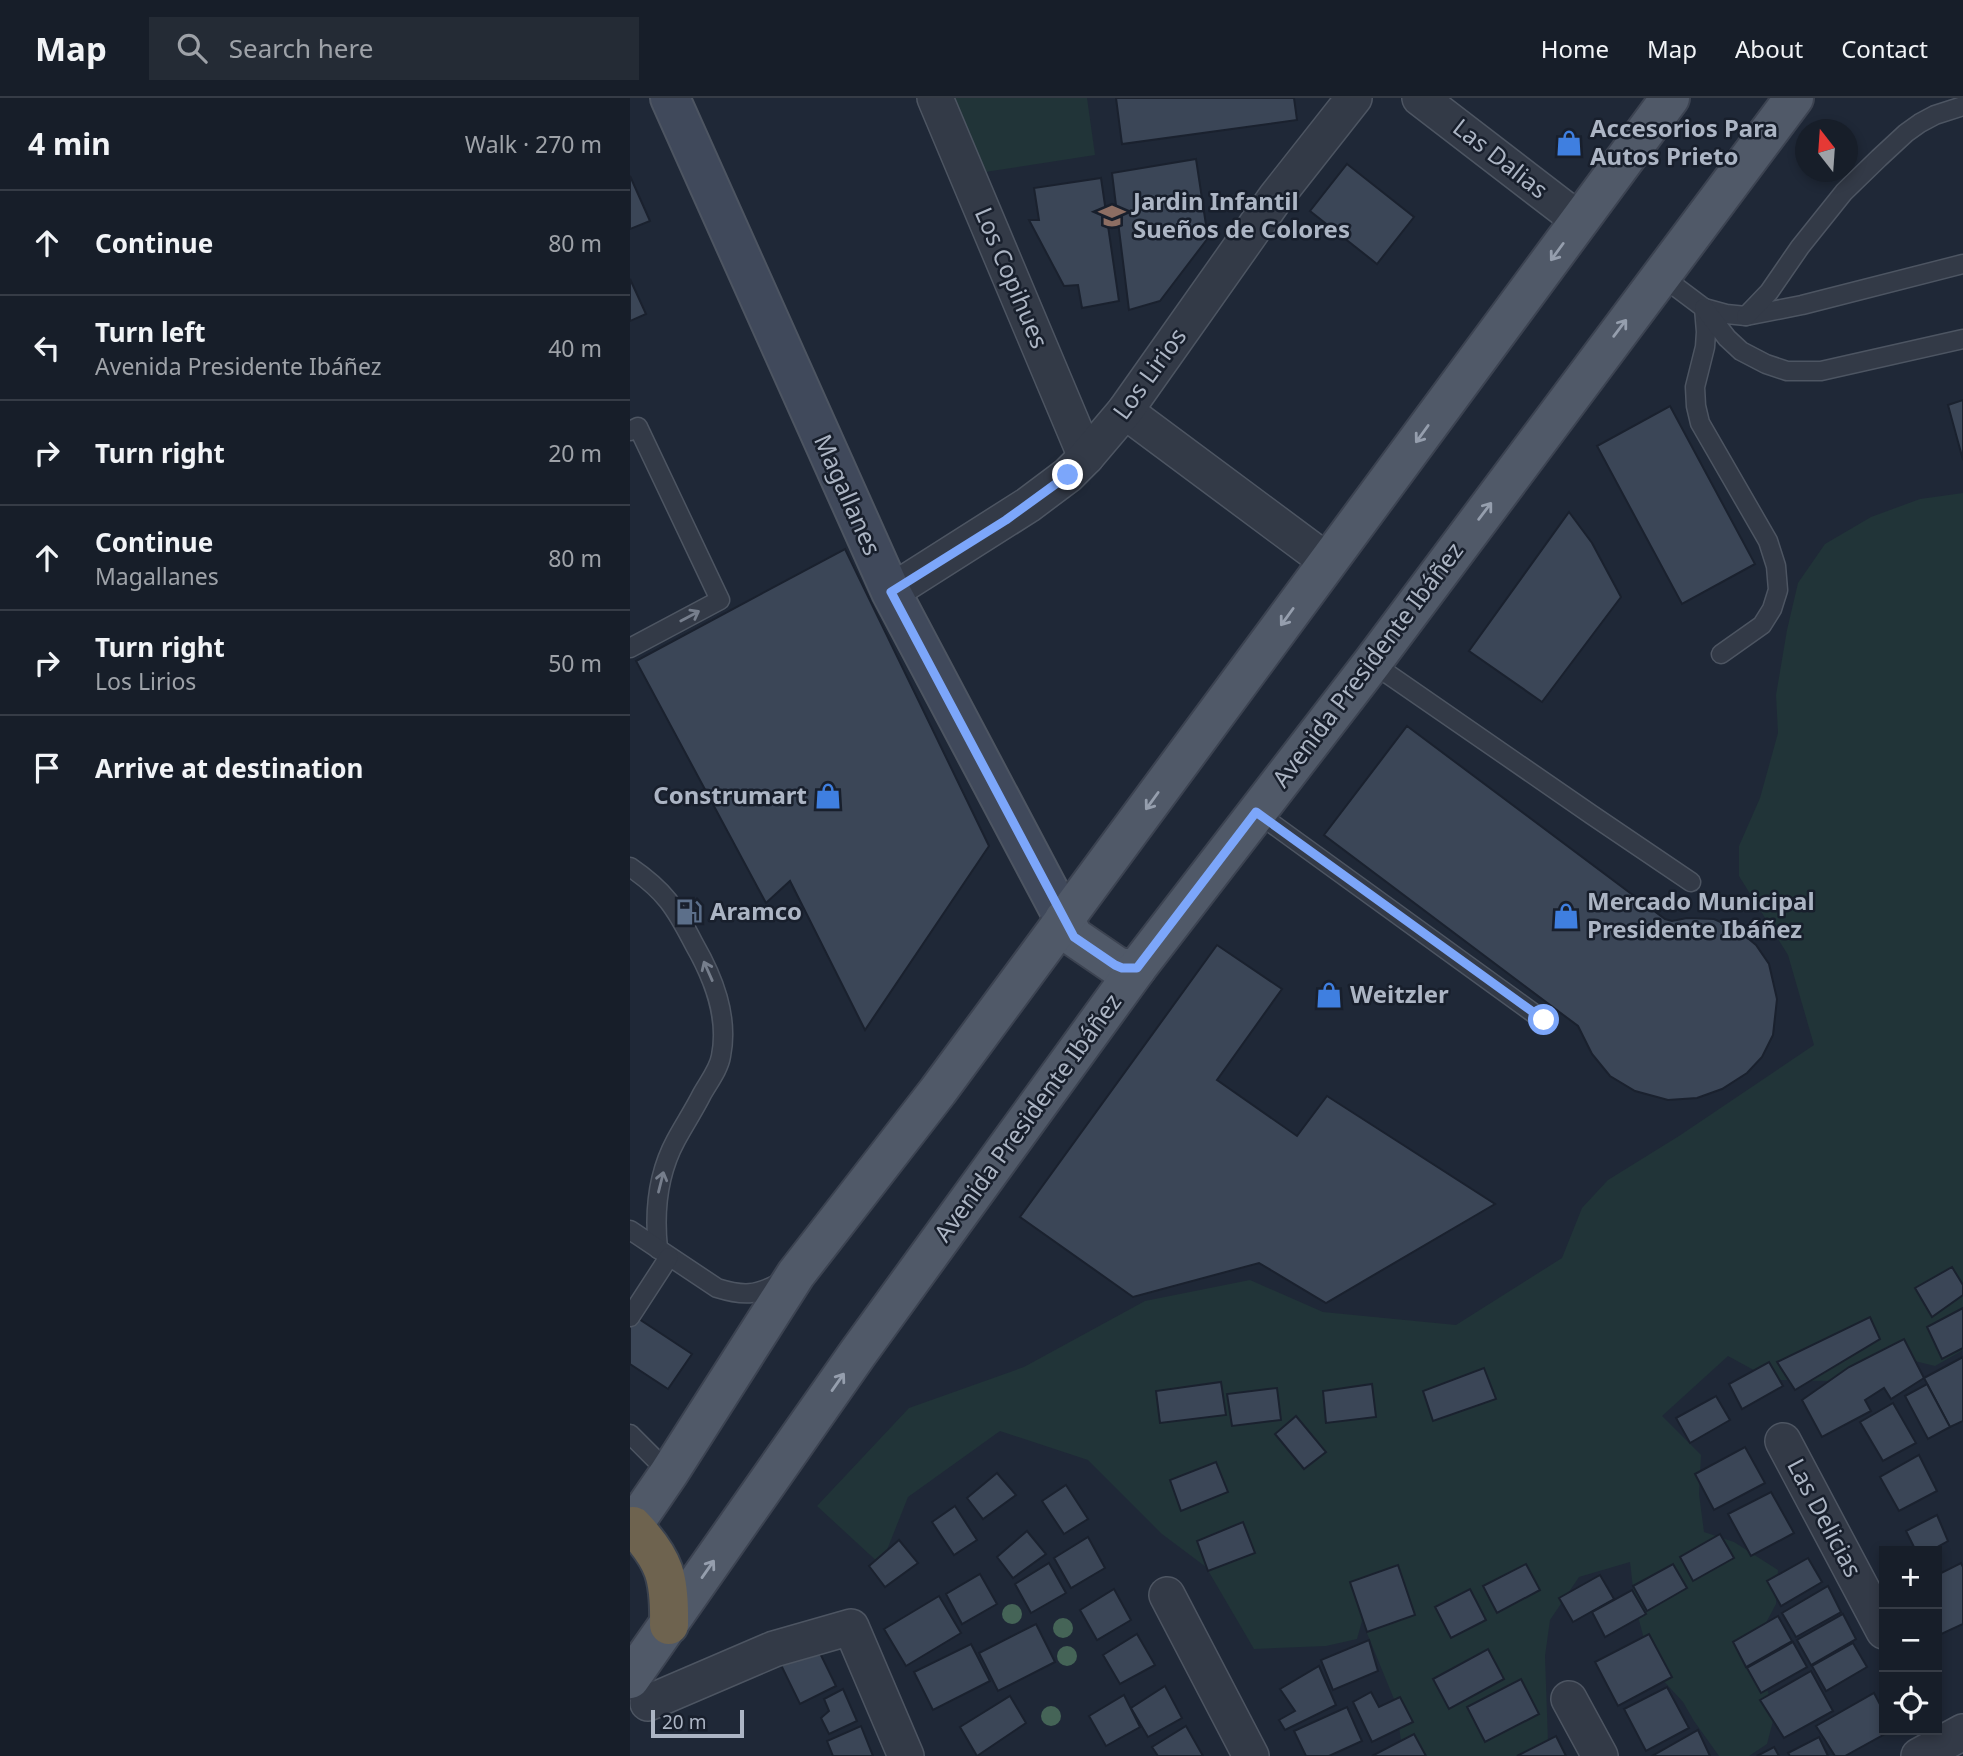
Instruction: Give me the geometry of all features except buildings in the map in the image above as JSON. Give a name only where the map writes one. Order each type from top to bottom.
[{"type":"highway","points":[[631,1528],[651,1545],[664,1569],[669,1596],[669,1625]]},
{"type":"main road","points":[[631,1528],[796,1274],[938,1091],[1670,98]]},
{"type":"main road","name":"Avenida Presidente Ibáñez","points":[[639,1691],[669,1625],[858,1353],[1137,968],[1372,663],[1794,98]]},
{"type":"main road","points":[[1064,919],[1074,937],[1115,965],[1137,968]]},
{"type":"street","name":"Magallanes","points":[[670,98],[891,592],[1064,919]]},
{"type":"street","name":"Los Copihues","points":[[935,98],[1086,457]]},
{"type":"street","name":"Los Lirios","points":[[891,592],[1028,505],[1068,475],[1086,457],[1125,411],[1276,197],[1354,98]]},
{"type":"street","name":"Las Dalias","points":[[1420,98],[1580,221]]},
{"type":"street","points":[[1125,411],[1328,562]]},
{"type":"street","name":"Las Delicias","points":[[1783,1441],[1879,1622]]},
{"type":"street","points":[[1167,1595],[1251,1756]]},
{"type":"street","points":[[639,1691],[850,1627],[906,1756]]},
{"type":"street","points":[[1569,1699],[1600,1756]]},
{"type":"lane","points":[[1746,316],[1769,292],[1800,247],[1844,192],[1879,158],[1920,123],[1963,106]]},
{"type":"lane","points":[[1704,308],[1746,316],[1802,305],[1963,264]]},
{"type":"lane","points":[[1660,275],[1704,308],[1727,338],[1741,351],[1787,371],[1821,371],[1963,339]]},
{"type":"lane","points":[[1704,308],[1705,347],[1695,387],[1700,423],[1768,541],[1776,566],[1778,590],[1772,609],[1762,625],[1721,654]]},
{"type":"lane","points":[[630,431],[638,427],[720,600],[630,648]]},
{"type":"lane","points":[[1372,663],[1691,882]]},
{"type":"lane","points":[[1256,812],[1544,1020]]},
{"type":"lane","points":[[630,867],[667,898],[682,919],[714,984],[720,1007],[722,1032],[721,1058],[665,1164],[656,1209],[664,1253],[630,1317]]},
{"type":"lane","points":[[630,1230],[717,1288],[731,1292],[762,1293],[796,1274]]},
{"type":"lane","points":[[630,1434],[669,1473]]},
{"type":"green space","points":[[952,98],[1087,98],[1095,155],[985,172]]},
{"type":"green space","points":[[1963,493],[1963,1350],[1935,1366],[1878,1352],[1829,1381],[1772,1380],[1728,1356],[1662,1416],[1701,1455],[1699,1494],[1704,1532],[1734,1542],[1778,1570],[1776,1604],[1753,1647],[1775,1713],[1767,1744],[1749,1756],[1719,1756],[1683,1702],[1660,1677],[1648,1654],[1635,1605],[1630,1562],[1579,1577],[1550,1620],[1545,1656],[1548,1742],[1530,1756],[1403,1756],[1396,1704],[1362,1621],[1357,1639],[1326,1646],[1254,1649],[1206,1567],[1162,1534],[1088,1460],[1000,1431],[908,1497],[881,1565],[817,1506],[909,1408],[1024,1367],[1145,1301],[1250,1280],[1323,1312],[1456,1325],[1562,1258],[1582,1208],[1608,1180],[1679,1136],[1814,1045],[1788,955],[1739,876],[1739,846],[1760,798],[1778,733],[1776,695],[1798,583],[1825,544],[1871,517],[1920,499]]},
{"type":"place","name":"Accesorios Para Autos Prieto","points":[[1569,143]]},
{"type":"place","name":"Jardin Infantil Sueños de Colores","points":[[1112,216]]},
{"type":"place","name":"Construmart","points":[[828,796]]},
{"type":"place","name":"Aramco","points":[[689,912]]},
{"type":"place","name":"Mercado Municipal Presidente Ibáñez","points":[[1566,916]]},
{"type":"place","name":"Weitzler","points":[[1329,995]]},
{"type":"route","points":[[1068,475],[1006,520],[891,592],[1074,937],[1115,965],[1137,968],[1256,812],[1544,1020]]}]
